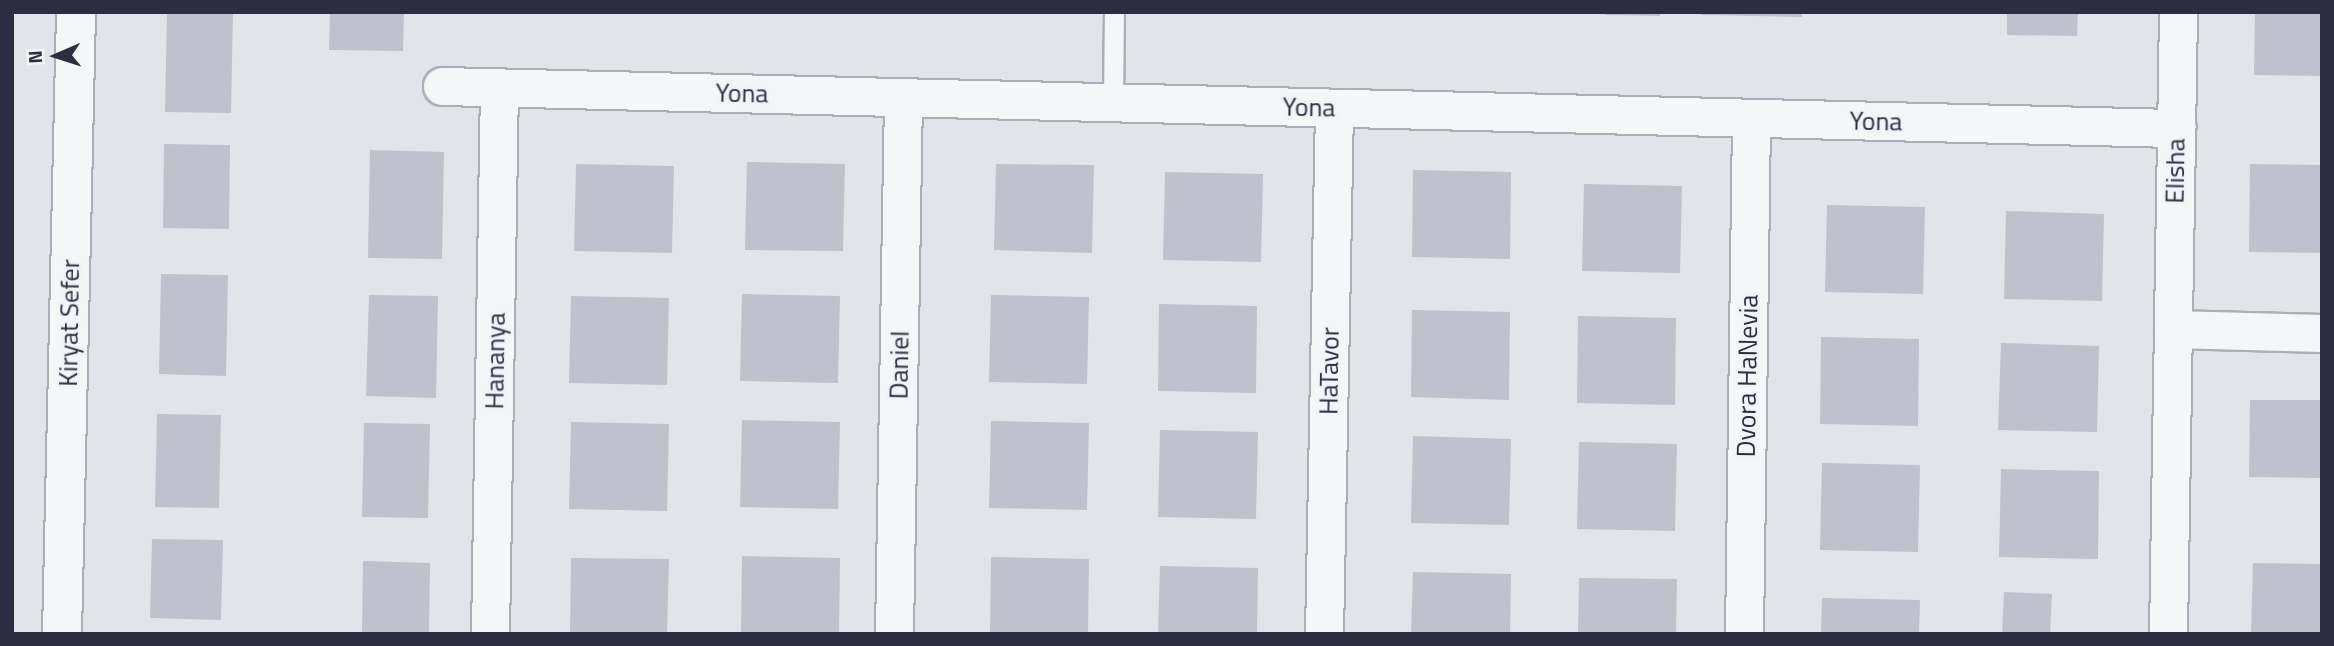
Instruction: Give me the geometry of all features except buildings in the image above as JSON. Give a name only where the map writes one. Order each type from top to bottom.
[{"type":"street","name":"Kiryat Sefer","points":[[62,634],[76,12]]},
{"type":"street","name":"Elisha","points":[[2168,634],[2178,12]]},
{"type":"street","name":"Yona","points":[[442,86],[2176,128]]},
{"type":"street","name":"Hananya","points":[[491,634],[499,88]]},
{"type":"street","name":"Daniel","points":[[894,634],[903,97]]},
{"type":"street","name":"HaTavor","points":[[1324,634],[1334,108]]},
{"type":"street","name":"Dvora HaNevia","points":[[1744,634],[1751,118]]},
{"type":"street","points":[[2173,329],[2322,333]]},
{"type":"lane","points":[[1113,103],[1114,12]]}]
